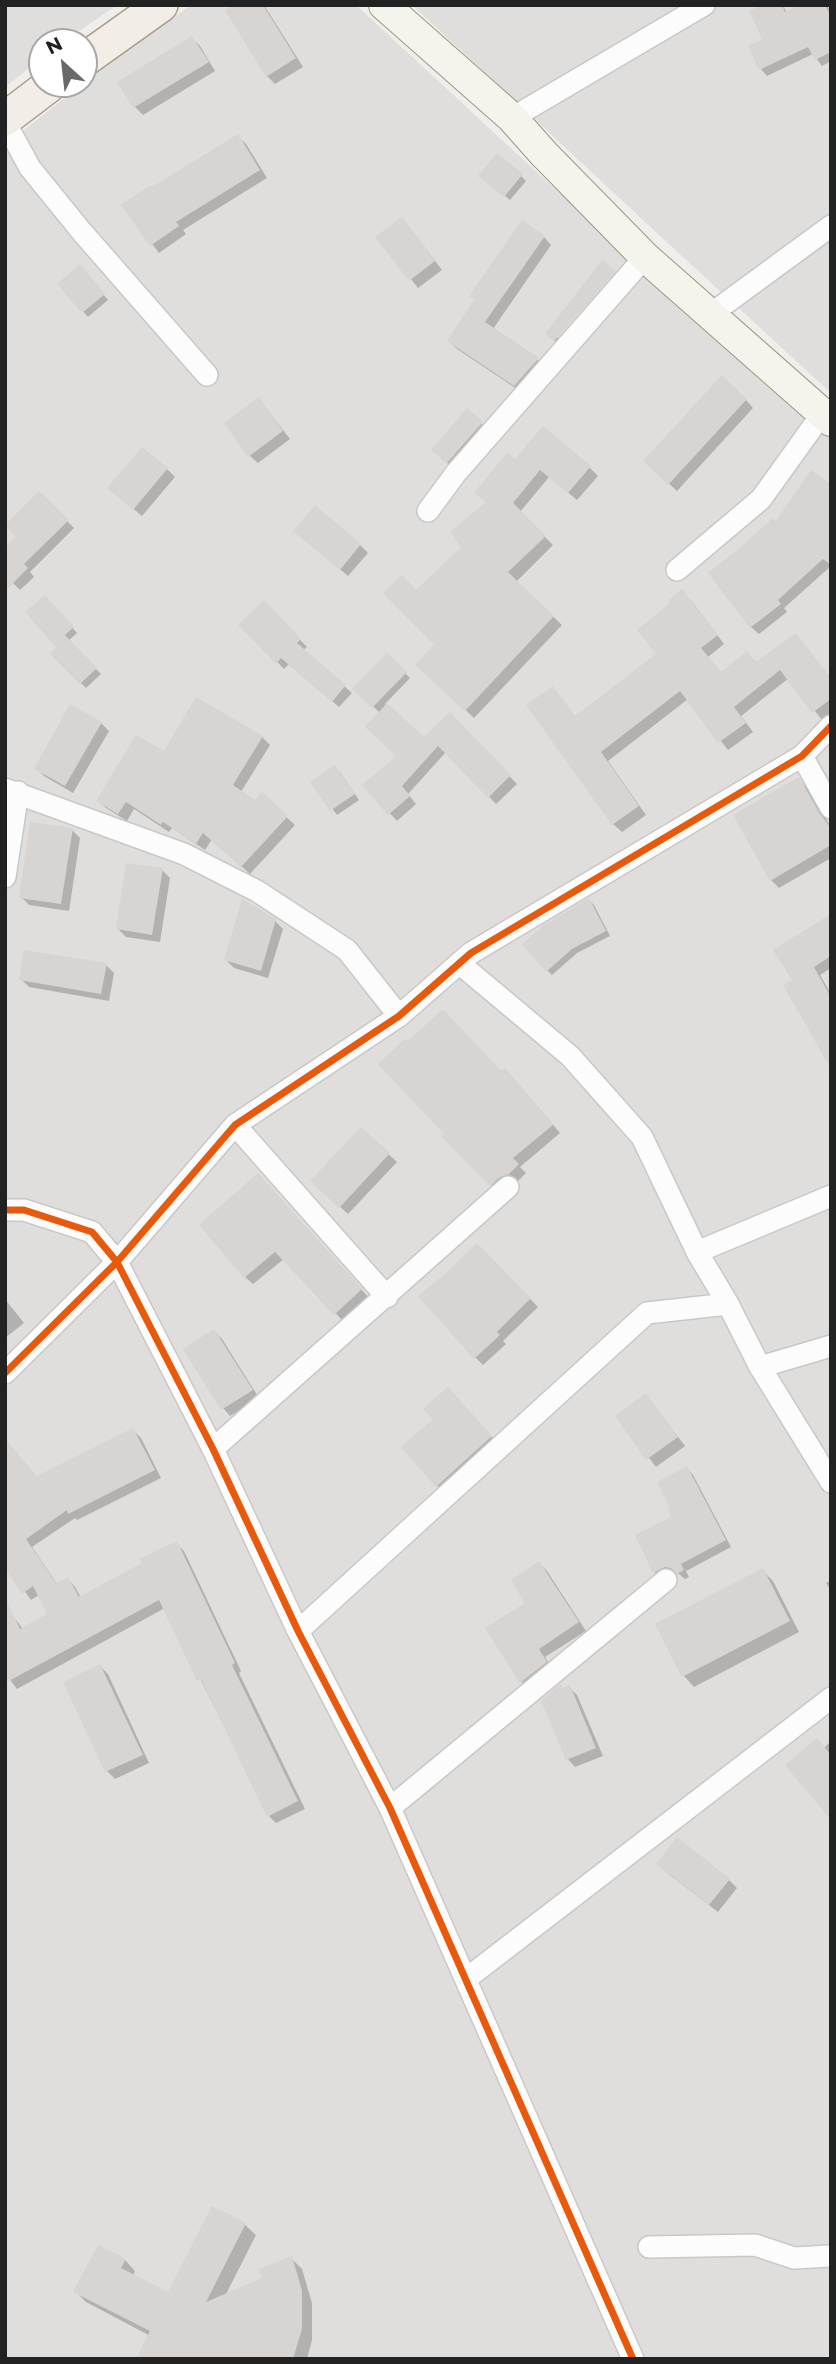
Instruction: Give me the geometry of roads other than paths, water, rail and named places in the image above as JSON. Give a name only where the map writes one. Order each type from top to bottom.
[{"type":"main road","points":[[98,50],[161,5]]},
{"type":"main road","points":[[384,5],[512,118],[645,257],[826,417]]},
{"type":"main road","points":[[5,121],[34,98]]},
{"type":"street","points":[[512,118],[704,5]]},
{"type":"street","points":[[5,121],[30,168],[207,376]]},
{"type":"street","points":[[711,314],[831,226]]},
{"type":"street","points":[[428,512],[456,473],[645,257]]},
{"type":"street","points":[[677,570],[761,499],[826,417]]},
{"type":"street","points":[[5,1373],[117,1262],[235,1125],[399,1016],[471,953],[802,756],[831,726]]},
{"type":"street","points":[[802,756],[831,807]]},
{"type":"street","points":[[5,877],[12,790],[184,854],[257,891],[347,950],[399,1016]]},
{"type":"street","points":[[459,963],[570,1056],[642,1137],[697,1252],[728,1304],[760,1367],[831,1482]]},
{"type":"street","points":[[235,1125],[387,1297]]},
{"type":"street","points":[[213,1449],[508,1187]]},
{"type":"street","points":[[697,1252],[831,1196]]},
{"type":"street","points":[[5,1210],[24,1210],[92,1232],[117,1262],[213,1449],[298,1631],[390,1808],[633,2359]]},
{"type":"street","points":[[298,1631],[647,1313],[728,1304]]},
{"type":"street","points":[[760,1367],[831,1346]]},
{"type":"street","points":[[390,1808],[666,1580]]},
{"type":"street","points":[[466,1979],[831,1698]]},
{"type":"street","points":[[649,2247],[755,2245],[794,2258],[831,2256]]}]
